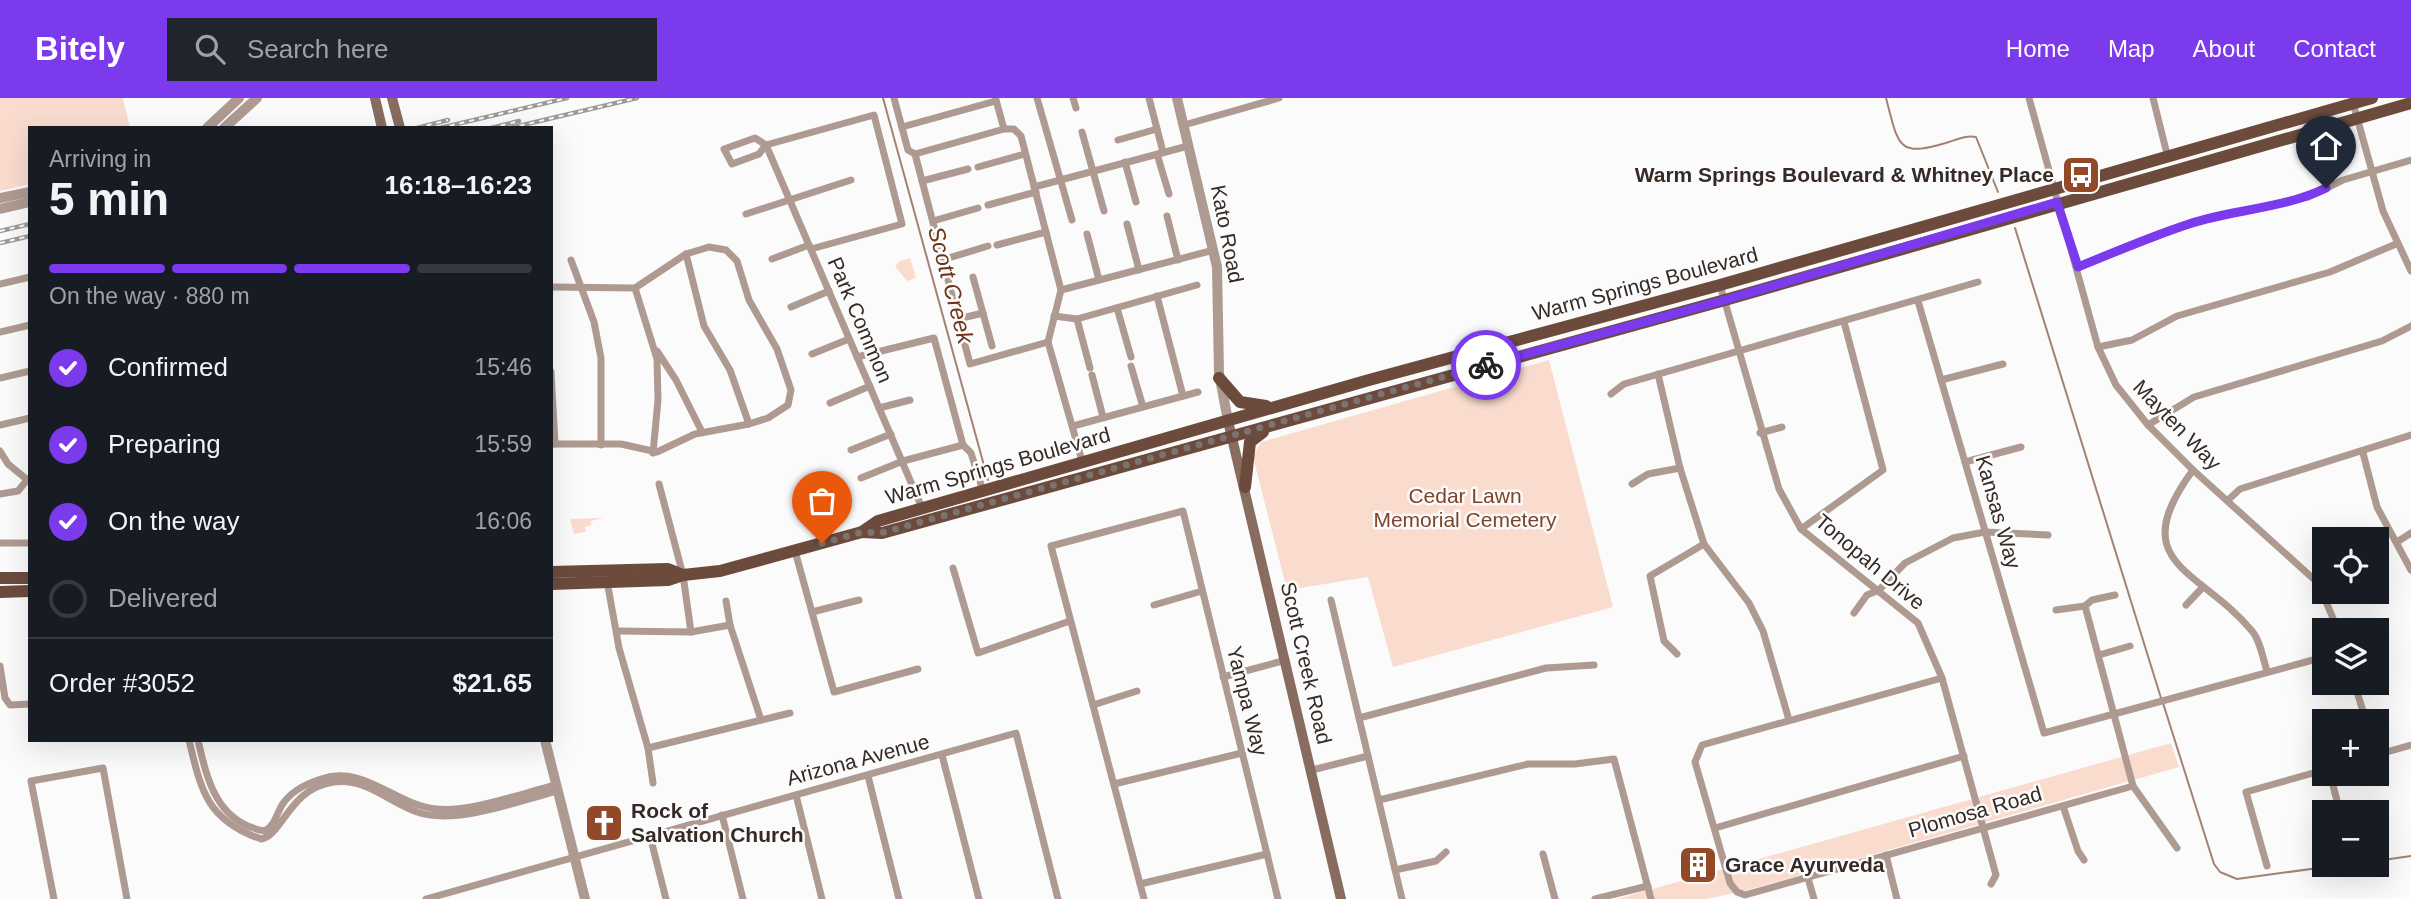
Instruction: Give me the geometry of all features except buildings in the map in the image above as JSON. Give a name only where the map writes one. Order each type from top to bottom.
[{"type":"main road","points":[[375,98],[382,126]]},
{"type":"main road","points":[[392,98],[399,126]]},
{"type":"main road","name":"Warm Springs Boulevard","points":[[922,508],[1438,360],[1720,285],[2372,98]]},
{"type":"main road","name":"Warm Springs Boulevard","points":[[869,532],[1030,492],[1725,300],[2057,202],[2411,103]]},
{"type":"main road","points":[[1843,265],[1856,254],[1895,241],[1900,233]]},
{"type":"main road","points":[[1219,378],[1240,402],[1254,406],[1291,404]]},
{"type":"main road","name":"Scott Creek Road","points":[[1228,421],[1341,899]]},
{"type":"main road","points":[[1245,487],[1250,442],[1278,423]]},
{"type":"main road","points":[[1030,492],[1040,484],[1082,472],[1082,461]]},
{"type":"main road","points":[[553,584],[668,580],[683,575],[720,571],[869,532],[918,516],[922,508],[944,510],[999,494],[1012,496]]},
{"type":"main road","points":[[553,572],[668,569],[683,575]]},
{"type":"main road","points":[[0,578],[28,578]]},
{"type":"main road","points":[[0,592],[28,591]]},
{"type":"street","points":[[209,126],[239,98]]},
{"type":"street","points":[[226,126],[257,98]]},
{"type":"street","points":[[894,98],[908,150],[915,154],[1004,129],[1014,129],[1021,136],[1061,290],[1048,342],[1082,461]]},
{"type":"street","points":[[1037,98],[1072,220]]},
{"type":"street","points":[[1073,98],[1076,108]]},
{"type":"street","points":[[1149,98],[1169,194]]},
{"type":"street","name":"Kato Road","points":[[1177,98],[1214,250],[1219,284],[1219,378],[1228,421]]},
{"type":"street","points":[[1184,125],[1279,98]]},
{"type":"street","name":"Mayten Way","points":[[2029,98],[2098,347],[2116,385],[2148,425],[2193,470],[2318,583],[2333,618]]},
{"type":"street","points":[[2153,98],[2171,170]]},
{"type":"street","points":[[902,127],[996,100],[1004,129]]},
{"type":"street","points":[[2353,103],[2396,244],[2411,271]]},
{"type":"street","points":[[766,145],[755,138],[724,149],[732,164],[760,154],[766,145],[874,115],[902,224],[772,259]]},
{"type":"street","points":[[1118,140],[1157,129]]},
{"type":"street","points":[[1082,132],[1104,211]]},
{"type":"street","name":"Park Common","points":[[766,145],[922,508]]},
{"type":"street","points":[[988,205],[1093,171],[1188,146]]},
{"type":"street","points":[[915,154],[970,364],[1048,342]]},
{"type":"street","points":[[978,167],[1025,154]]},
{"type":"street","points":[[2078,267],[2191,223],[2308,197],[2343,180],[2411,159]]},
{"type":"street","points":[[1125,162],[1136,202]]},
{"type":"street","points":[[922,181],[968,169]]},
{"type":"street","points":[[746,214],[850,180]]},
{"type":"street","points":[[0,198],[28,192]]},
{"type":"street","points":[[0,209],[28,202]]},
{"type":"street","points":[[933,221],[978,208]]},
{"type":"street","points":[[1167,216],[1178,260]]},
{"type":"street","points":[[1127,224],[1139,270]]},
{"type":"street","points":[[997,245],[1046,232]]},
{"type":"street","points":[[1087,233],[1099,280]]},
{"type":"street","points":[[2098,347],[2132,340],[2177,316],[2330,272],[2396,244]]},
{"type":"street","points":[[553,287],[635,288],[685,254],[715,247],[734,256],[749,300],[777,349],[791,390],[790,401],[783,409],[749,424],[702,432],[653,453],[621,444],[553,444]]},
{"type":"street","points":[[942,260],[988,247]]},
{"type":"street","points":[[1061,290],[1214,250]]},
{"type":"street","points":[[685,254],[704,326],[730,370],[749,424]]},
{"type":"street","points":[[570,260],[594,322],[601,358],[601,445]]},
{"type":"street","points":[[973,276],[992,346]]},
{"type":"street","points":[[0,284],[28,277]]},
{"type":"street","points":[[1611,394],[1624,383],[1978,282]]},
{"type":"street","points":[[1054,316],[1077,319],[1197,285]]},
{"type":"street","name":"Tonopah Drive","points":[[1720,285],[1760,433],[1779,489],[1801,529],[1917,623],[1942,678],[1985,828],[1996,876],[1992,884]]},
{"type":"street","points":[[635,288],[654,348],[658,400],[653,453]]},
{"type":"street","points":[[791,307],[829,291]]},
{"type":"street","points":[[1157,296],[1183,396]]},
{"type":"street","name":"Kansas Way","points":[[1918,301],[2044,733],[2113,715]]},
{"type":"street","points":[[1117,308],[1131,357]]},
{"type":"street","points":[[958,318],[983,313]]},
{"type":"street","points":[[1077,319],[1102,417]]},
{"type":"street","points":[[1801,529],[1882,470],[1844,322]]},
{"type":"street","points":[[0,332],[28,325]]},
{"type":"street","points":[[2148,425],[2194,397],[2382,341],[2411,326]]},
{"type":"street","points":[[857,357],[934,338],[963,444],[971,453],[982,491]]},
{"type":"street","points":[[812,354],[849,339]]},
{"type":"street","points":[[654,348],[676,380],[702,432]]},
{"type":"street","points":[[1941,380],[2003,364]]},
{"type":"street","points":[[1131,366],[1143,407]]},
{"type":"street","points":[[0,378],[28,371]]},
{"type":"street","points":[[1658,374],[1680,468],[1704,544],[1749,604],[1763,631],[1789,720]]},
{"type":"street","points":[[830,403],[870,386]]},
{"type":"street","points":[[1073,426],[1198,392]]},
{"type":"street","points":[[879,408],[910,400]]},
{"type":"street","points":[[0,425],[28,418]]},
{"type":"street","points":[[1760,433],[1782,427]]},
{"type":"street","points":[[851,450],[891,434]]},
{"type":"street","points":[[2228,500],[2240,489],[2363,453],[2411,435]]},
{"type":"street","points":[[861,478],[902,461],[963,444]]},
{"type":"street","points":[[1965,462],[2021,447]]},
{"type":"street","points":[[0,451],[8,464],[28,480]]},
{"type":"street","points":[[2363,453],[2377,507],[2411,570]]},
{"type":"street","points":[[1632,484],[1648,474],[1680,468]]},
{"type":"street","points":[[2193,470],[2172,497],[2163,524],[2167,552],[2254,632],[2267,671]]},
{"type":"street","points":[[0,494],[18,491],[28,482]]},
{"type":"street","points":[[659,484],[683,575],[691,632]]},
{"type":"street","name":"Yampa Way","points":[[1070,621],[1051,546],[1183,511],[1278,899]]},
{"type":"street","points":[[1854,613],[1867,595],[1879,590],[1905,563],[1953,538],[1985,532],[2048,535]]},
{"type":"street","points":[[2397,542],[2411,533]]},
{"type":"street","points":[[0,543],[28,543]]},
{"type":"street","points":[[1677,654],[1664,641],[1650,576],[1704,544]]},
{"type":"street","points":[[795,551],[834,692],[918,669]]},
{"type":"street","points":[[953,568],[978,653],[1070,621],[1144,899]]},
{"type":"street","points":[[607,581],[619,648],[649,748],[653,783]]},
{"type":"street","points":[[2186,605],[2203,587]]},
{"type":"street","points":[[1154,605],[1202,591]]},
{"type":"street","points":[[2056,610],[2085,606],[2092,600],[2115,595]]},
{"type":"street","points":[[812,612],[859,600]]},
{"type":"street","points":[[1331,600],[1402,899]]},
{"type":"street","points":[[726,601],[730,625],[761,720]]},
{"type":"street","points":[[2085,606],[2133,786],[2177,848]]},
{"type":"street","points":[[618,631],[691,632],[730,625]]},
{"type":"street","points":[[2099,655],[2130,646]]},
{"type":"street","points":[[1223,677],[1286,660]]},
{"type":"street","points":[[2113,715],[2312,660]]},
{"type":"street","points":[[1359,718],[1546,668],[1594,665]]},
{"type":"street","points":[[0,666],[5,698],[10,705],[28,705]]},
{"type":"street","points":[[1942,678],[1702,745],[1695,762],[1715,828],[1964,756]]},
{"type":"street","points":[[1093,705],[1137,691]]},
{"type":"street","points":[[649,748],[790,713]]},
{"type":"street","name":"Arizona Avenue","points":[[426,899],[1016,733],[1058,899]]},
{"type":"street","points":[[189,742],[200,790],[220,817],[233,828],[261,839],[274,832],[294,801],[308,790],[335,781],[360,784],[419,813],[438,816],[458,815],[557,788]]},
{"type":"street","points":[[198,742],[208,786],[226,811],[244,824],[265,831],[274,824],[283,804],[297,789],[334,775],[363,778],[421,807],[439,810],[457,809],[557,788]]},
{"type":"street","points":[[546,742],[585,899]]},
{"type":"street","points":[[2389,751],[2411,745]]},
{"type":"street","points":[[1114,784],[1242,754]]},
{"type":"street","points":[[942,755],[979,899]]},
{"type":"street","points":[[1312,770],[1368,756]]},
{"type":"street","points":[[1378,800],[1528,764],[1575,764],[1614,759],[1651,899]]},
{"type":"street","points":[[54,899],[31,781],[103,768],[127,899]]},
{"type":"street","points":[[2267,866],[2246,792],[2312,773]]},
{"type":"street","points":[[868,776],[899,899]]},
{"type":"street","name":"Plomosa Road","points":[[1715,828],[1730,883],[1737,892],[1745,895],[2133,786]]},
{"type":"street","points":[[796,795],[822,899]]},
{"type":"street","points":[[2063,806],[2078,851],[2084,860]]},
{"type":"street","points":[[722,816],[743,899]]},
{"type":"street","points":[[650,836],[666,899]]},
{"type":"street","points":[[1395,870],[1436,861],[1446,852]]},
{"type":"street","points":[[1140,884],[1267,854]]},
{"type":"street","points":[[1543,854],[1555,899]]},
{"type":"street","points":[[1886,855],[1897,899]]},
{"type":"street","points":[[1808,878],[1814,899]]},
{"type":"street","points":[[1595,899],[1647,886]]},
{"type":"green space","points":[[0,98],[123,98],[130,126],[28,126],[28,184],[0,191]]},
{"type":"green space","points":[[910,258],[916,278],[907,281],[895,266]]},
{"type":"green space","name":"Cedar Lawn Memorial Cemetery","points":[[1549,360],[1613,607],[1393,667],[1368,577],[1287,590],[1253,457],[1261,442]]},
{"type":"green space","points":[[604,518],[591,521],[592,525],[585,527],[586,532],[574,534],[570,519]]},
{"type":"green space","points":[[2171,743],[2179,767],[1748,890],[1707,899],[1617,899]]},
{"type":"waterway","name":"Scott Creek","points":[[883,98],[988,480]]},
{"type":"waterway","points":[[1886,98],[1898,138],[1910,148],[1932,147],[1962,138],[1976,137],[1998,192]]},
{"type":"waterway","points":[[2015,228],[2161,698]]},
{"type":"waterway","points":[[2163,703],[2214,864],[2220,872],[2237,879],[2312,869]]},
{"type":"waterway","points":[[2389,859],[2411,856]]},
{"type":"railway","points":[[448,126],[567,98]]},
{"type":"railway","points":[[518,126],[637,98]]},
{"type":"railway","points":[[425,126],[448,120]]},
{"type":"railway","points":[[499,126],[519,121]]},
{"type":"railway","points":[[0,231],[28,224]]},
{"type":"railway","points":[[0,243],[28,236]]},
{"type":"way so far","points":[[822,543],[862,532],[881,533],[1486,365]]},
{"type":"place","name":"Warm Springs Boulevard & Whitney Place","points":[[2081,175]]},
{"type":"place","name":"Rock of Salvation Church","points":[[604,823]]},
{"type":"place","name":"Grace Ayurveda","points":[[1698,865]]},
{"type":"route","points":[[1486,365],[1725,300],[2057,202],[2078,267],[2191,223],[2308,197],[2326,188]]}]
